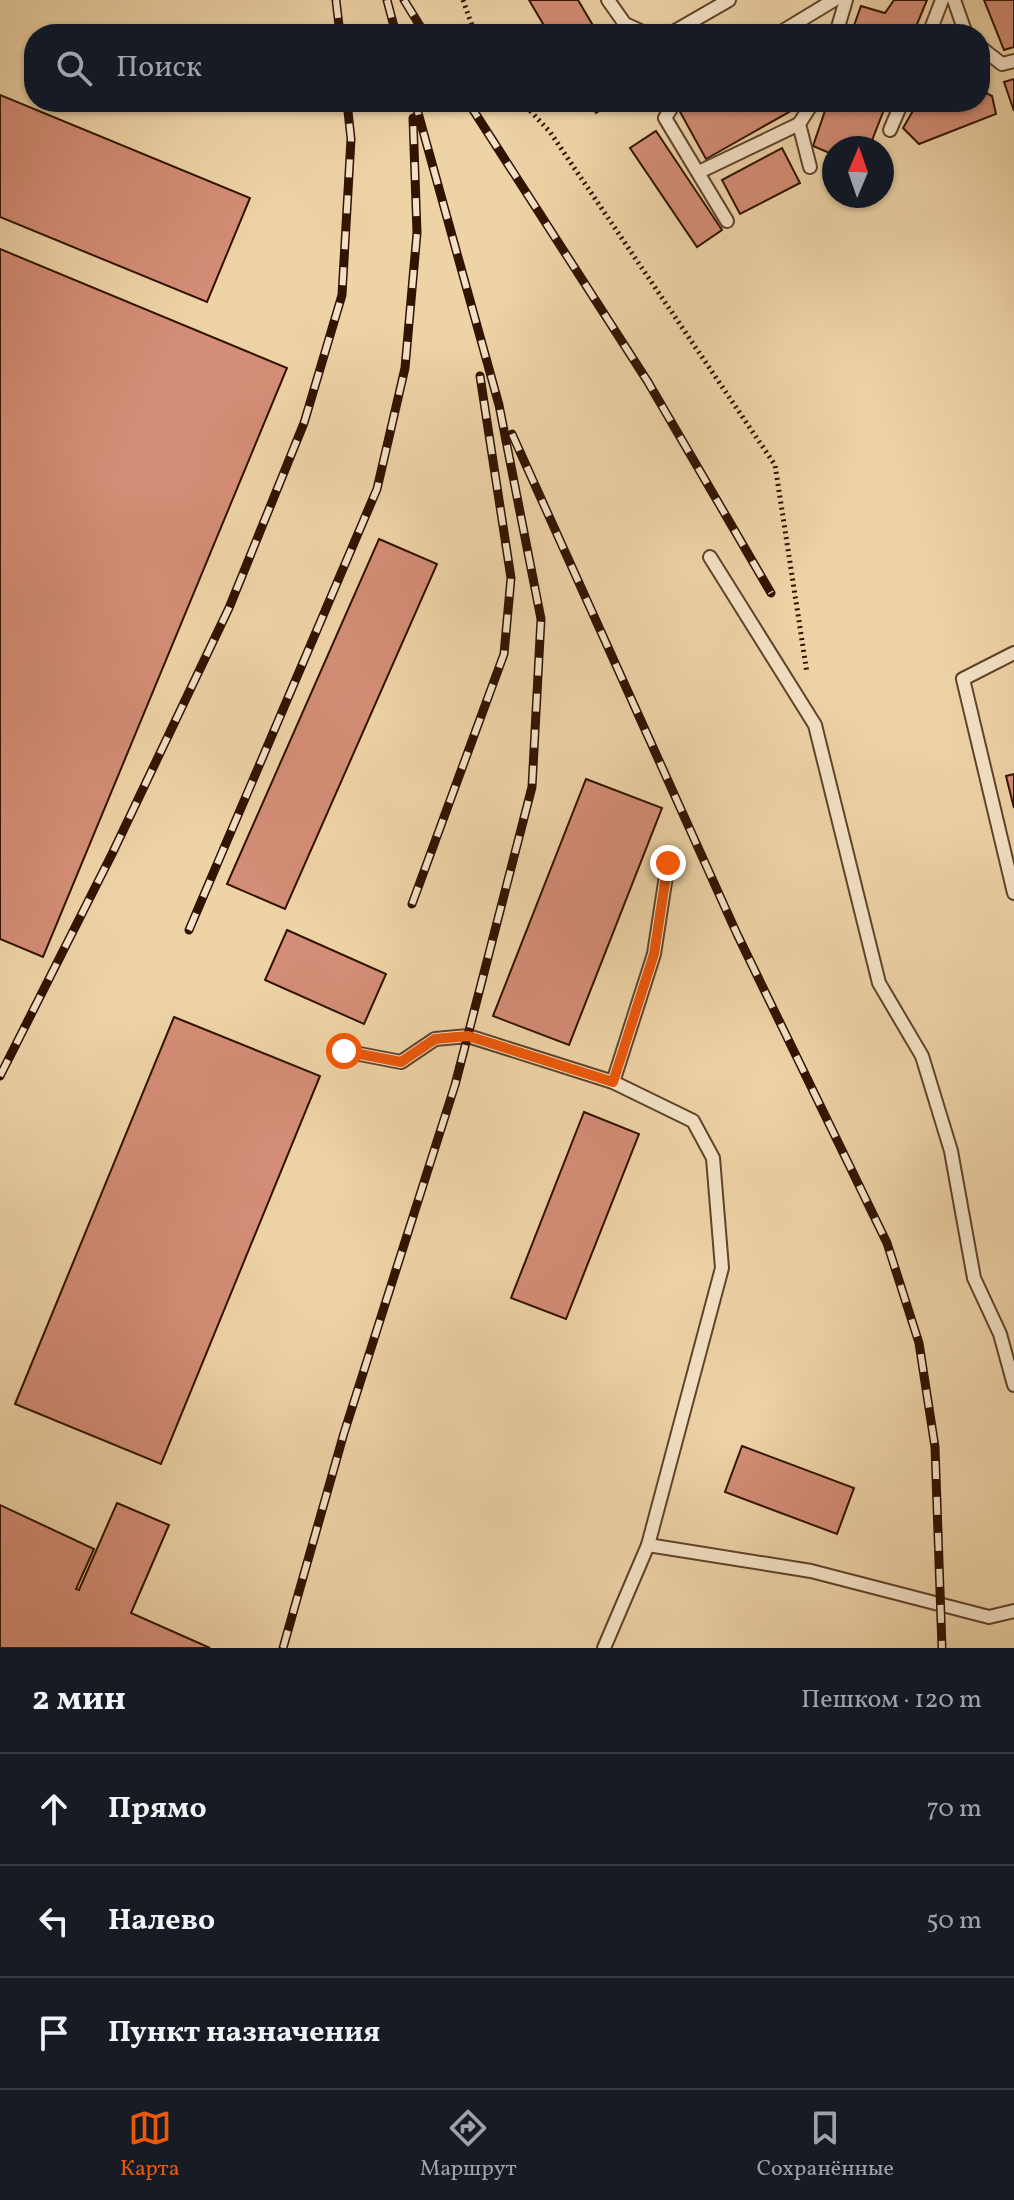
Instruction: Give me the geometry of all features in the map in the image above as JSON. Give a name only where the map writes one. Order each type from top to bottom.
[{"type":"lane","points":[[608,0],[625,24]]},
{"type":"lane","points":[[687,24],[729,0]]},
{"type":"lane","points":[[794,24],[834,0]]},
{"type":"lane","points":[[839,24],[846,0]]},
{"type":"lane","points":[[933,24],[942,0]]},
{"type":"lane","points":[[954,0],[962,24]]},
{"type":"lane","points":[[990,55],[1002,64],[1014,61]]},
{"type":"lane","points":[[669,112],[665,118],[727,221]]},
{"type":"lane","points":[[699,172],[799,124],[807,112]]},
{"type":"lane","points":[[890,130],[898,112]]},
{"type":"lane","points":[[799,124],[810,167]]},
{"type":"lane","points":[[710,557],[815,725],[879,983],[922,1056],[951,1151],[974,1278],[1000,1334],[1014,1385]]},
{"type":"lane","points":[[1014,653],[963,679],[1014,893]]},
{"type":"lane","points":[[613,1082],[654,954],[668,863]]},
{"type":"lane","points":[[344,1051],[401,1062],[435,1039],[468,1036],[613,1082],[693,1121],[713,1158],[722,1268],[648,1545],[604,1648]]},
{"type":"lane","points":[[648,1545],[811,1571],[989,1617],[1014,1611]]},
{"type":"path","points":[[463,0],[471,24]]},
{"type":"path","points":[[531,112],[550,132],[775,465],[808,679]]},
{"type":"building","points":[[529,0],[578,0],[592,24],[543,24]]},
{"type":"building","points":[[894,0],[927,0],[917,24],[855,24],[861,6],[885,13]]},
{"type":"building","points":[[984,0],[1014,0],[1014,47],[1004,50]]},
{"type":"building","points":[[1014,79],[1014,111],[1004,82]]},
{"type":"building","points":[[0,95],[24,105],[24,112],[41,112],[250,198],[207,302],[0,217]]},
{"type":"building","points":[[992,96],[996,114],[919,144],[903,128],[912,112],[990,112]]},
{"type":"building","points":[[680,112],[789,112],[706,159]]},
{"type":"building","points":[[825,112],[883,112],[874,136],[822,136],[822,150],[813,146]]},
{"type":"building","points":[[656,131],[722,230],[697,247],[630,148]]},
{"type":"building","points":[[782,148],[800,183],[740,214],[722,180]]},
{"type":"building","points":[[0,249],[287,368],[43,957],[0,939]]},
{"type":"building","points":[[379,539],[437,564],[285,909],[227,884]]},
{"type":"building","points":[[1014,774],[1014,808],[1006,776]]},
{"type":"building","points":[[586,779],[662,808],[569,1045],[493,1016]]},
{"type":"building","points":[[287,930],[386,974],[364,1024],[265,980]]},
{"type":"building","points":[[174,1017],[320,1076],[161,1464],[15,1404]]},
{"type":"building","points":[[584,1112],[639,1134],[566,1319],[511,1298]]},
{"type":"building","points":[[742,1446],[854,1488],[837,1534],[725,1492]]},
{"type":"building","points":[[117,1503],[169,1525],[131,1613],[210,1648],[0,1648],[0,1505],[94,1549],[76,1589],[79,1590]]},
{"type":"railway","points":[[336,0],[339,24]]},
{"type":"railway","points":[[387,0],[393,24]]},
{"type":"railway","points":[[404,0],[419,24]]},
{"type":"railway","points":[[0,1076],[112,854],[229,608],[304,423],[342,295],[351,139],[348,112]]},
{"type":"railway","points":[[283,1648],[344,1433],[455,1085],[532,787],[541,619],[499,405],[418,112]]},
{"type":"railway","points":[[474,112],[648,382],[771,593]]},
{"type":"railway","points":[[189,930],[377,489],[405,368],[417,233],[413,118]]},
{"type":"railway","points":[[412,904],[504,654],[511,578],[480,376]]},
{"type":"railway","points":[[512,434],[737,934],[887,1243],[919,1343],[935,1447],[942,1648]]},
{"type":"route","points":[[344,1051],[401,1062],[435,1039],[468,1036],[613,1082],[654,954],[668,863]]}]
